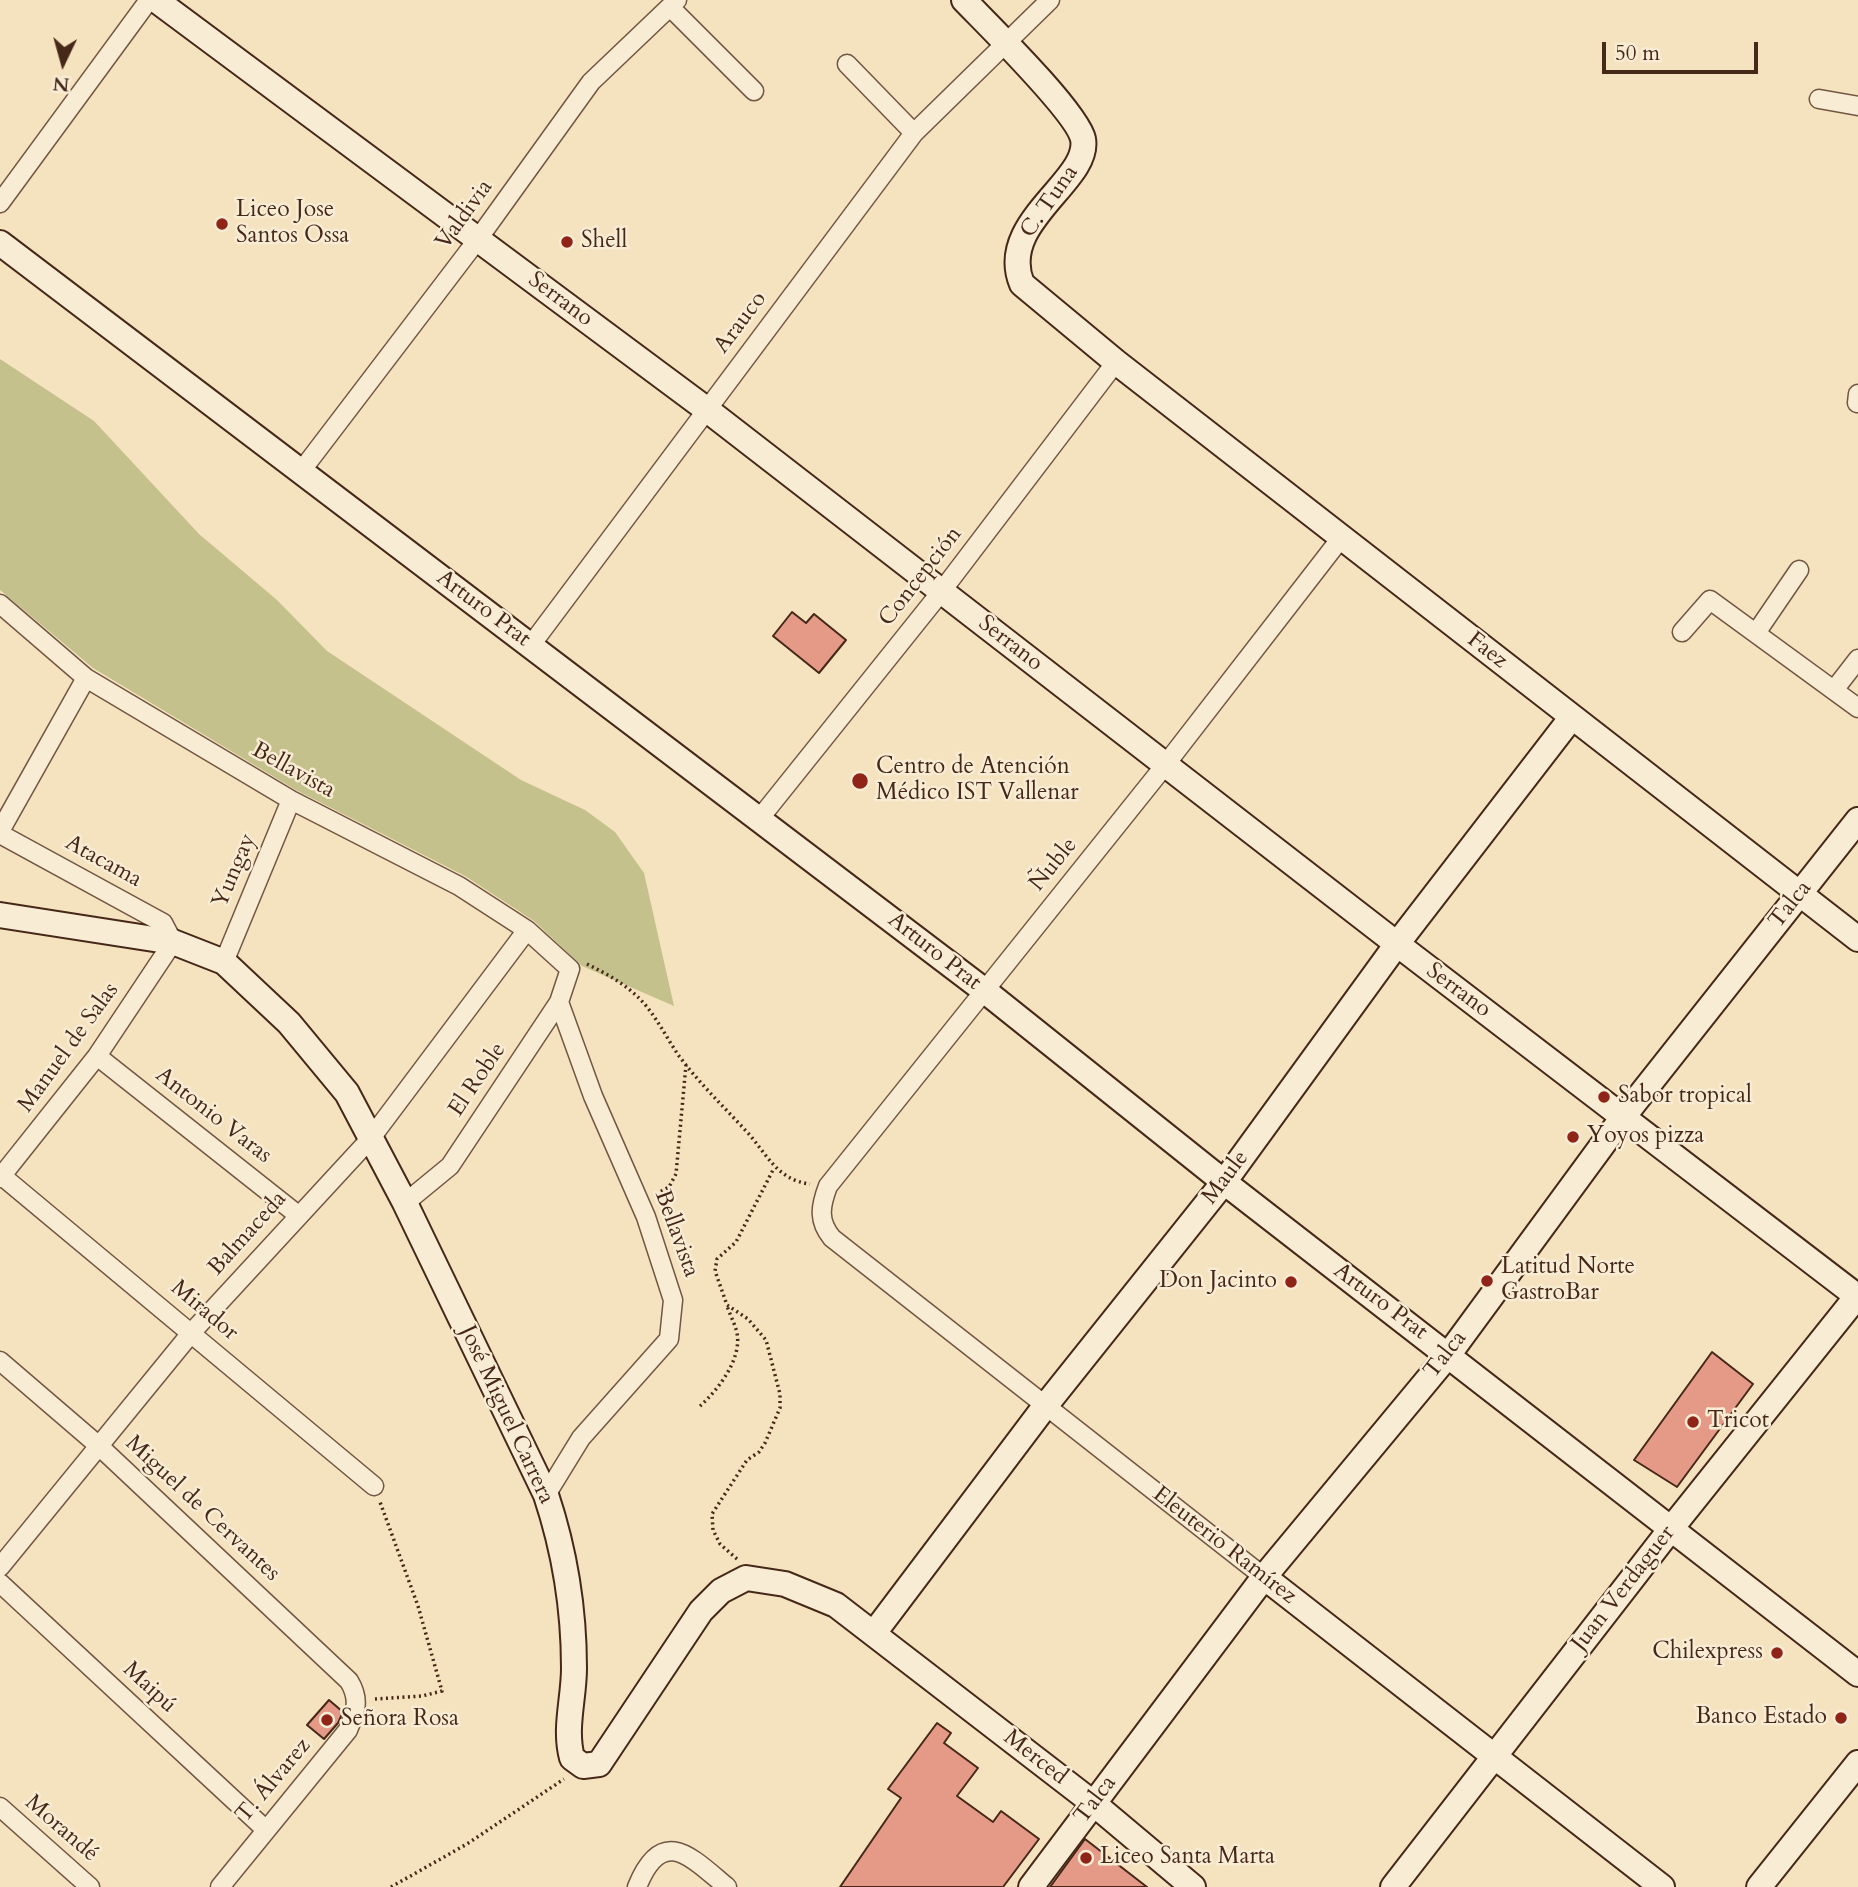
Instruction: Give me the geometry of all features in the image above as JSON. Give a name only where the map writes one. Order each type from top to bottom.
[{"type":"main road","name":"Serrano","points":[[156,0],[706,408],[1397,944],[1858,1296]]},
{"type":"main road","name":"C. Tuna","points":[[964,0],[1071,116],[1083,141],[1079,159],[1026,231],[1017,252],[1016,270],[1022,284],[1116,362]]},
{"type":"main road","name":"Arturo Prat","points":[[0,243],[985,991],[1224,1182],[1858,1674]]},
{"type":"main road","name":"Faez","points":[[1116,362],[1858,939]]},
{"type":"main road","name":"Maule","points":[[874,1633],[1046,1405],[1224,1182],[1397,944],[1572,718]]},
{"type":"main road","name":"Talca","points":[[1031,1887],[1264,1577],[1448,1354],[1623,1117],[1858,820]]},
{"type":"main road","name":"José Miguel Carrera","points":[[0,915],[173,942],[224,962],[289,1023],[347,1093],[405,1203],[546,1495],[558,1531],[571,1593],[574,1671],[568,1743],[572,1758],[583,1766]]},
{"type":"main road","name":"Juan Verdaguer","points":[[1393,1887],[1670,1530],[1858,1296]]},
{"type":"main road","name":"Eleuterio Ramírez","points":[[1264,1577],[1662,1887]]},
{"type":"main road","points":[[583,1766],[598,1764],[611,1749],[701,1611],[721,1591],[746,1578],[785,1584],[836,1605],[874,1633]]},
{"type":"main road","name":"Merced","points":[[874,1633],[1093,1803],[1194,1887]]},
{"type":"main road","points":[[1759,1887],[1858,1763]]},
{"type":"street","points":[[0,203],[149,0]]},
{"type":"street","name":"Arauco","points":[[531,645],[914,133],[1051,0]]},
{"type":"street","points":[[673,3],[754,91]]},
{"type":"street","name":"Valdivia","points":[[302,470],[478,239],[591,82],[673,3]]},
{"type":"street","points":[[846,64],[914,133]]},
{"type":"street","points":[[1819,99],[1858,106]]},
{"type":"street","name":"Concepción","points":[[760,818],[941,592],[1116,362]]},
{"type":"street","name":"Ñuble","points":[[828,1186],[1166,764],[1341,538]]},
{"type":"street","points":[[1756,633],[1799,570]]},
{"type":"street","points":[[1682,632],[1710,600],[1858,708]]},
{"type":"street","name":"Bellavista","points":[[0,604],[86,678],[291,800],[459,886],[577,965]]},
{"type":"street","points":[[1834,690],[1858,659]]},
{"type":"street","points":[[0,833],[86,678]]},
{"type":"street","name":"Yungay","points":[[224,962],[291,800]]},
{"type":"street","name":"Atacama","points":[[0,833],[163,923],[173,942]]},
{"type":"street","name":"Balmaceda","points":[[0,1567],[192,1332],[371,1138],[527,930]]},
{"type":"street","name":"Manuel de Salas","points":[[1,1177],[97,1056],[173,942]]},
{"type":"street","name":"El Roble","points":[[405,1203],[450,1166],[559,1002],[577,965]]},
{"type":"street","name":"Bellavista","points":[[546,1495],[581,1438],[669,1339],[673,1300],[646,1217],[593,1096],[559,1002]]},
{"type":"street","name":"Antonio Varas","points":[[97,1056],[298,1215]]},
{"type":"street","name":"Mirador","points":[[1,1177],[192,1332],[373,1486]]},
{"type":"street","name":"Eleuterio Ramírez","points":[[828,1186],[821,1203],[821,1225],[832,1238],[1264,1577]]},
{"type":"street","name":"Miguel de Cervantes","points":[[0,1361],[99,1446],[349,1681],[366,1701]]},
{"type":"street","name":"Maipú","points":[[0,1583],[265,1829]]},
{"type":"street","name":"T. Álvarez","points":[[220,1887],[348,1730],[366,1701]]},
{"type":"street","name":"Morandé","points":[[0,1808],[90,1887]]},
{"type":"street","points":[[637,1887],[646,1865],[656,1854],[676,1851],[690,1855],[727,1887]]},
{"type":"path","points":[[577,965],[620,981],[646,1006],[713,1099],[748,1133],[774,1167],[795,1182],[828,1186]]},
{"type":"path","points":[[651,1196],[669,1187],[676,1174],[686,1064]]},
{"type":"path","points":[[700,1406],[726,1379],[738,1336],[715,1271],[716,1259],[736,1242],[774,1167]]},
{"type":"path","points":[[727,1305],[747,1319],[766,1340],[780,1394],[780,1408],[765,1443],[759,1452],[747,1460],[712,1514],[713,1530],[720,1544],[743,1566],[746,1578]]},
{"type":"path","points":[[366,1701],[422,1696],[442,1691],[418,1606],[373,1486]]},
{"type":"path","points":[[391,1887],[467,1844],[583,1766]]},
{"type":"shaded area","points":[[0,359],[94,421],[199,534],[277,600],[327,651],[521,780],[585,810],[615,832],[644,873],[674,1006],[582,966],[534,921],[465,876],[296,790],[93,668],[0,590]]},
{"type":"building","points":[[792,612],[806,623],[814,614],[846,640],[819,673],[773,636]]},
{"type":"building","name":"Tricot","points":[[1712,1352],[1753,1384],[1677,1487],[1634,1460]]},
{"type":"building","name":"Señora Rosa","points":[[329,1700],[343,1712],[338,1723],[324,1739],[307,1725]]},
{"type":"building","points":[[937,1723],[951,1733],[944,1743],[978,1768],[957,1796],[993,1822],[1001,1811],[1039,1839],[1003,1887],[840,1887],[901,1798],[888,1789]]},
{"type":"building","name":"Liceo Santa Marta","points":[[1085,1839],[1147,1887],[1050,1887]]},
{"type":"place","name":"Liceo Jose Santos Ossa","points":[[222,224]]},
{"type":"place","name":"Shell","points":[[567,242]]},
{"type":"place","name":"Centro de Atención Médico IST Vallenar","points":[[860,781]]},
{"type":"place","name":"Sabor tropical","points":[[1604,1097]]},
{"type":"place","name":"Yoyos pizza","points":[[1573,1137]]},
{"type":"place","name":"Latitud Norte GastroBar","points":[[1487,1281]]},
{"type":"place","name":"Don Jacinto","points":[[1291,1282]]},
{"type":"place","name":"Tricot","points":[[1693,1422]]},
{"type":"place","name":"Chilexpress","points":[[1777,1653]]},
{"type":"place","name":"Banco Estado","points":[[1841,1718]]},
{"type":"place","name":"Señora Rosa","points":[[327,1720]]},
{"type":"place","name":"Liceo Santa Marta","points":[[1086,1858]]}]
